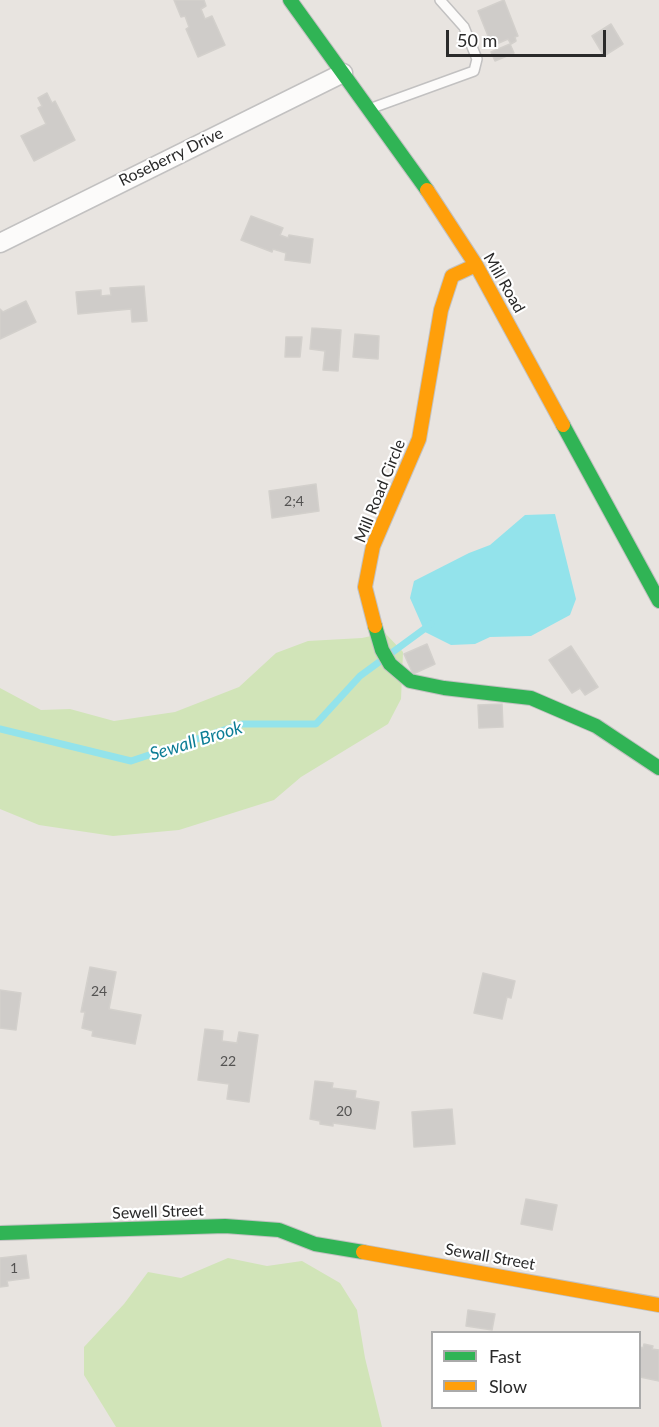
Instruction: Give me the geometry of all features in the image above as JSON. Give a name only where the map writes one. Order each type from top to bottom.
[{"type":"street","name":"Mill Road","points":[[296,4],[414,170],[476,265],[659,601]]},
{"type":"street","name":"Roseberry Drive","points":[[0,243],[343,73]]},
{"type":"street","name":"Mill Road Circle","points":[[476,265],[452,276],[441,310],[419,439],[374,546],[365,587],[382,650],[390,664],[410,681],[444,688],[531,698],[596,726],[659,768]]},
{"type":"street","name":"Sewell Street","points":[[0,1233],[225,1226],[279,1230],[315,1244]]},
{"type":"street","name":"Sewall Street","points":[[315,1244],[659,1305]]},
{"type":"lane","points":[[369,109],[474,71],[477,59],[464,27],[440,0]]},
{"type":"green space","points":[[385,633],[403,652],[401,699],[388,724],[301,777],[274,800],[179,830],[113,836],[39,825],[0,809],[0,688],[41,710],[70,709],[114,721],[175,712],[239,687],[276,653],[308,641],[362,638]]},
{"type":"green space","points":[[228,1258],[267,1266],[302,1261],[340,1283],[357,1310],[365,1358],[382,1427],[116,1427],[84,1375],[84,1347],[124,1304],[148,1272],[181,1278]]},
{"type":"water","points":[[555,514],[576,599],[570,615],[531,636],[490,637],[475,644],[451,645],[425,632],[410,598],[414,581],[490,545],[525,515]]},
{"type":"building","points":[[174,0],[204,0],[206,6],[201,9],[205,19],[212,16],[225,45],[198,57],[186,29],[189,27],[185,16],[181,17]]},
{"type":"building","points":[[504,0],[518,36],[511,44],[508,39],[492,46],[478,11]]},
{"type":"building","points":[[611,24],[623,44],[604,56],[592,36]]},
{"type":"building","points":[[510,44],[514,53],[495,61],[491,52]]},
{"type":"building","points":[[47,93],[52,103],[55,101],[75,140],[34,161],[21,136],[46,124],[38,108],[42,106],[38,98]]},
{"type":"building","points":[[251,216],[283,228],[280,235],[288,238],[289,235],[313,239],[310,263],[285,260],[286,253],[273,249],[272,252],[241,240]]},
{"type":"building","points":[[144,286],[147,321],[132,322],[131,309],[78,314],[76,292],[101,290],[101,296],[111,295],[110,288]]},
{"type":"building","points":[[26,301],[36,322],[0,339],[0,309],[3,312]]},
{"type":"building","points":[[312,328],[341,330],[338,371],[323,370],[325,351],[310,349]]},
{"type":"building","points":[[355,334],[379,336],[378,359],[353,357]]},
{"type":"building","points":[[286,337],[302,337],[300,357],[285,357]]},
{"type":"building","points":[[316,484],[319,511],[272,518],[269,491]]},
{"type":"building","points":[[427,644],[435,664],[413,674],[404,654]]},
{"type":"building","points":[[571,646],[598,687],[585,695],[580,688],[572,693],[549,660]]},
{"type":"building","points":[[502,704],[503,727],[479,728],[478,705]]},
{"type":"building","points":[[90,967],[116,972],[109,1009],[141,1015],[135,1044],[92,1036],[93,1031],[82,1028],[85,1012],[81,1012]]},
{"type":"building","points":[[483,973],[515,981],[511,998],[507,997],[502,1019],[474,1013]]},
{"type":"building","points":[[0,990],[21,993],[16,1030],[0,1028]]},
{"type":"building","points":[[205,1029],[223,1031],[222,1041],[237,1043],[239,1032],[258,1035],[249,1102],[227,1099],[229,1084],[198,1080]]},
{"type":"building","points":[[315,1081],[333,1083],[332,1088],[356,1091],[355,1098],[379,1102],[375,1129],[333,1123],[333,1126],[320,1124],[320,1121],[310,1119]]},
{"type":"building","points":[[452,1109],[455,1144],[414,1147],[412,1112]]},
{"type":"building","points":[[526,1199],[557,1205],[552,1230],[521,1224]]},
{"type":"building","points":[[26,1255],[29,1278],[7,1281],[8,1286],[0,1287],[0,1258]]},
{"type":"building","points":[[468,1310],[495,1314],[492,1330],[466,1326]]},
{"type":"building","points":[[644,1344],[659,1350],[659,1381],[641,1377],[641,1347],[643,1348]]},
{"type":"waterway","name":"Sewall Brook","points":[[0,729],[131,761],[242,724],[316,724],[360,676],[431,624]]},
{"type":"traffic: fast","points":[[290,0],[427,190]]},
{"type":"traffic: fast","points":[[563,425],[659,601]]},
{"type":"traffic: fast","points":[[375,626],[382,650],[390,664],[410,681],[444,688],[531,698],[596,726],[659,768]]},
{"type":"traffic: fast","points":[[0,1233],[225,1226],[279,1230],[315,1244],[363,1252]]},
{"type":"traffic: slow","points":[[427,190],[476,265],[563,425]]},
{"type":"traffic: slow","points":[[375,626],[365,587],[373,546],[419,439],[441,310],[452,276],[476,265]]},
{"type":"traffic: slow","points":[[363,1252],[659,1305]]}]
